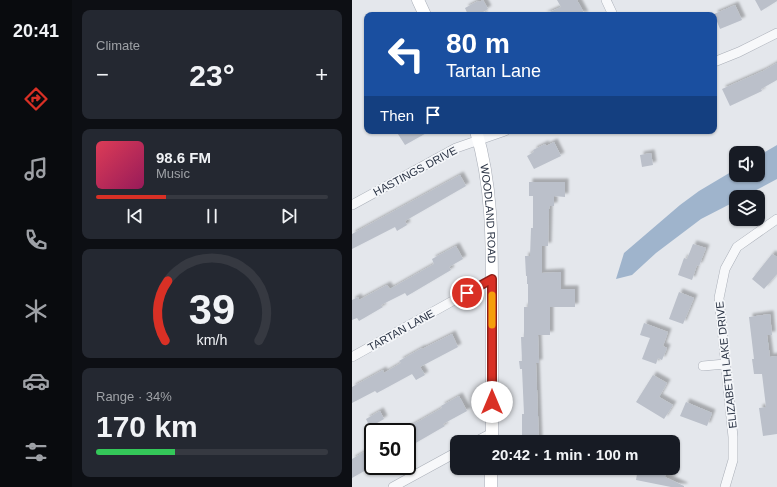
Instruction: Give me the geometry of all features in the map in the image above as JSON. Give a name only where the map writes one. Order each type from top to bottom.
[{"type":"main road","points":[[418,0],[424,12]]},
{"type":"main road","name":"WOODLAND ROAD","points":[[477,136],[488,191],[492,242],[492,435]]},
{"type":"main road","points":[[491,487],[492,475]]},
{"type":"street","points":[[606,0],[612,12]]},
{"type":"street","points":[[717,61],[739,52],[777,33]]},
{"type":"street","name":"HASTINGS DRIVE","points":[[352,205],[477,136],[488,134]]},
{"type":"street","name":"ELIZABETH LAKE DRIVE","points":[[725,487],[733,460],[733,437],[719,298],[725,269],[737,248],[777,219]]},
{"type":"street","name":"TARTAN LANE","points":[[352,357],[492,279]]},
{"type":"street","points":[[703,366],[725,364]]},
{"type":"street","points":[[393,487],[450,456]]},
{"type":"water","points":[[777,145],[777,179],[756,190],[729,190],[729,205],[701,219],[656,253],[632,275],[616,279],[624,253],[680,205],[699,191],[729,173],[729,182],[765,182],[765,152]]},
{"type":"building","points":[[483,0],[488,9],[483,12],[467,12],[465,8],[478,1]]},
{"type":"building","points":[[557,0],[577,0],[583,12],[550,12],[561,7]]},
{"type":"building","points":[[755,0],[777,0],[777,1],[761,11]]},
{"type":"building","points":[[735,5],[742,20],[720,29],[717,22],[717,13]]},
{"type":"building","points":[[777,63],[777,80],[761,89],[762,91],[730,106],[722,89],[763,71]]},
{"type":"building","points":[[398,134],[425,134],[405,145]]},
{"type":"building","points":[[554,142],[561,156],[534,169],[527,156],[534,152],[533,150],[545,144],[546,146]]},
{"type":"building","points":[[651,153],[653,165],[642,167],[640,155]]},
{"type":"building","points":[[460,175],[466,186],[405,221],[407,225],[397,231],[395,227],[352,249],[352,234]]},
{"type":"building","points":[[529,182],[565,182],[565,197],[554,196],[554,206],[550,206],[549,209],[548,246],[542,246],[542,273],[561,272],[561,289],[575,289],[575,307],[550,307],[550,335],[538,335],[539,363],[536,363],[539,435],[522,435],[522,414],[524,414],[522,369],[520,369],[519,361],[522,361],[521,337],[524,337],[524,307],[528,307],[528,284],[525,256],[530,256],[531,228],[533,228],[533,196],[529,196]]},
{"type":"building","points":[[693,244],[706,248],[699,266],[697,265],[692,280],[678,275],[684,258],[687,259]]},
{"type":"building","points":[[456,246],[463,259],[449,267],[451,270],[407,296],[405,293],[381,305],[383,307],[359,321],[357,318],[352,320],[352,300],[358,297],[359,300],[387,285],[390,289],[434,264],[432,259]]},
{"type":"building","points":[[772,254],[777,257],[777,274],[764,289],[752,279]]},
{"type":"building","points":[[679,292],[694,298],[683,324],[669,319]]},
{"type":"building","points":[[770,314],[772,335],[767,335],[770,357],[777,356],[777,434],[763,436],[759,408],[766,407],[762,374],[754,374],[752,359],[754,359],[749,317]]},
{"type":"building","points":[[644,323],[668,332],[663,346],[667,348],[662,360],[658,358],[656,364],[642,359],[650,338],[640,335]]},
{"type":"building","points":[[452,334],[458,347],[420,367],[425,375],[416,380],[412,374],[377,393],[375,391],[352,403],[352,387],[383,370],[384,373],[401,363],[399,361]]},
{"type":"building","points":[[653,375],[667,383],[659,397],[673,405],[664,419],[636,402]]},
{"type":"building","points":[[459,396],[467,411],[443,424],[445,426],[416,443],[416,423],[442,408],[441,406]]},
{"type":"building","points":[[686,402],[712,413],[707,426],[680,416]]},
{"type":"building","points":[[380,411],[384,419],[377,423],[368,423],[366,419]]},
{"type":"building","points":[[364,452],[364,471],[352,478],[352,459]]},
{"type":"building","points":[[637,475],[665,475],[665,477],[684,487],[671,487],[636,480]]},
{"type":"slow traffic","points":[[492,295],[492,325]]},
{"type":"route","points":[[467,293],[492,279],[492,402]]}]
